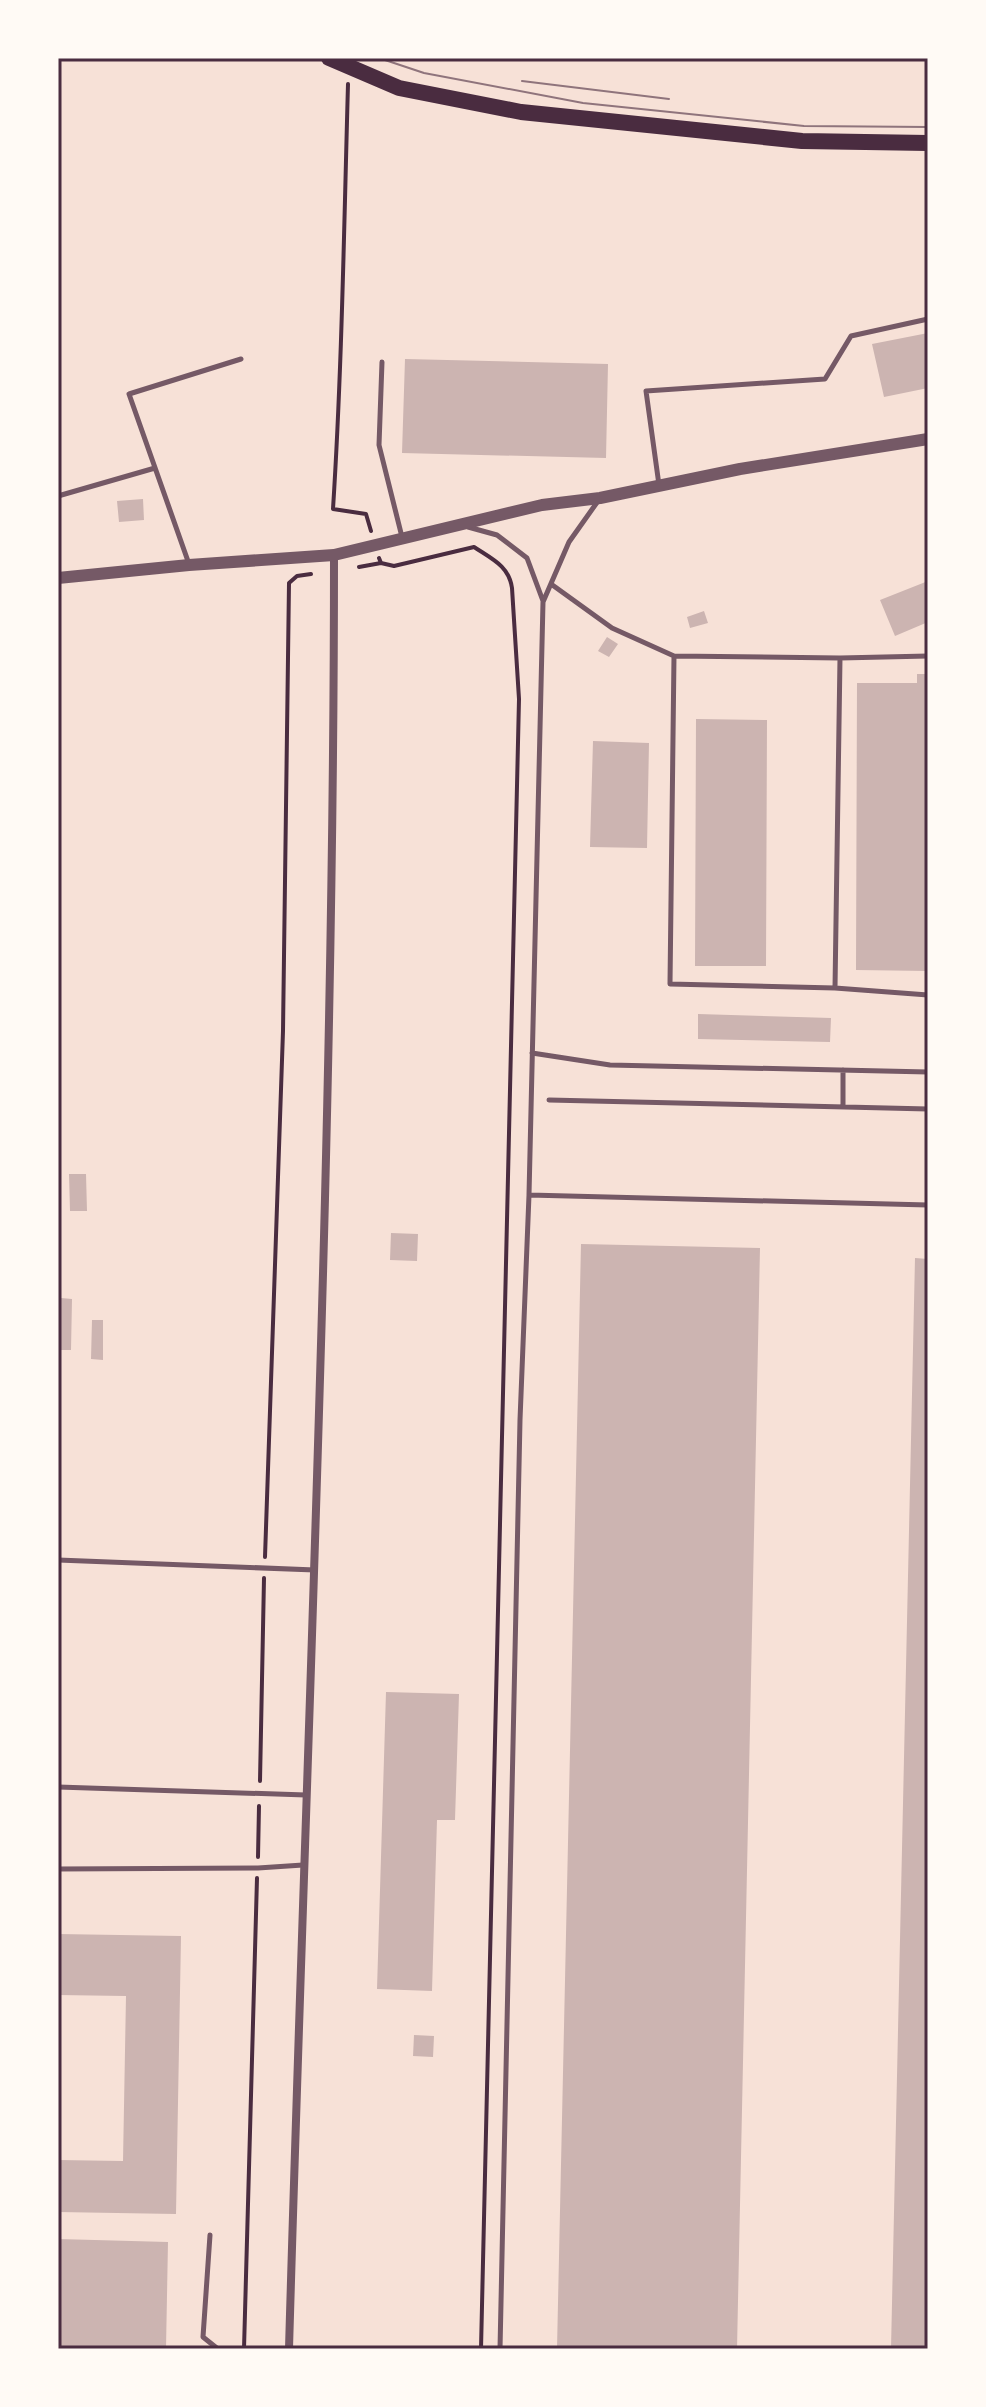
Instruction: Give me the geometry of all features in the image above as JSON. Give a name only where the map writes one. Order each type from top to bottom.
[{"type":"main road","points":[[329,58],[399,88],[521,112],[802,141],[928,143]]},
{"type":"street","points":[[58,578],[334,555],[542,505],[600,498],[740,469],[928,439]]},
{"type":"street","points":[[289,2349],[330,1033],[334,555]]},
{"type":"lane","points":[[659,486],[646,391],[825,379],[851,336],[928,319]]},
{"type":"lane","points":[[189,565],[129,394],[241,359]]},
{"type":"lane","points":[[382,362],[379,445],[402,538]]},
{"type":"lane","points":[[58,496],[155,468]]},
{"type":"lane","points":[[543,602],[569,542],[600,498]]},
{"type":"lane","points":[[460,525],[497,535],[527,558],[543,602],[529,1195],[520,1420],[500,2349]]},
{"type":"lane","points":[[551,584],[612,628],[674,656],[928,656]]},
{"type":"lane","points":[[674,656],[670,984],[835,988],[928,995]]},
{"type":"lane","points":[[835,988],[840,658]]},
{"type":"lane","points":[[532,1053],[610,1065],[928,1072]]},
{"type":"lane","points":[[843,1070],[843,1107]]},
{"type":"lane","points":[[549,1100],[928,1109]]},
{"type":"lane","points":[[529,1195],[928,1205]]},
{"type":"lane","points":[[58,1560],[315,1570]]},
{"type":"lane","points":[[58,1787],[307,1795]]},
{"type":"lane","points":[[58,1869],[303,1865]]},
{"type":"lane","points":[[58,2045],[58,2136]]},
{"type":"lane","points":[[210,2235],[203,2337],[218,2349]]},
{"type":"path","points":[[349,74],[339,343],[341,389],[333,509],[366,514],[381,563]]},
{"type":"path","points":[[244,2349],[264,1567],[283,1031],[289,583],[297,576],[381,563],[394,566],[474,547],[504,567],[511,578],[519,699],[481,2349]]},
{"type":"building","points":[[928,333],[928,388],[884,397],[872,344]]},
{"type":"building","points":[[405,359],[608,364],[606,458],[402,453]]},
{"type":"building","points":[[143,499],[144,520],[119,522],[117,501]]},
{"type":"building","points":[[928,581],[928,622],[895,636],[880,600]]},
{"type":"building","points":[[704,611],[708,623],[690,628],[687,617]]},
{"type":"building","points":[[607,637],[618,644],[609,657],[598,651]]},
{"type":"building","points":[[917,674],[928,674],[928,971],[856,970],[857,683],[917,683]]},
{"type":"building","points":[[696,719],[767,720],[766,966],[695,966]]},
{"type":"building","points":[[593,741],[649,743],[647,848],[590,847]]},
{"type":"building","points":[[698,1014],[831,1018],[830,1042],[698,1039]]},
{"type":"building","points":[[69,1174],[86,1174],[87,1211],[70,1211]]},
{"type":"building","points":[[391,1233],[418,1234],[417,1261],[390,1260]]},
{"type":"building","points":[[581,1244],[760,1248],[737,2349],[557,2349]]},
{"type":"building","points":[[915,1258],[928,1259],[928,2349],[891,2349]]},
{"type":"building","points":[[61,1298],[72,1299],[71,1350],[61,1350]]},
{"type":"building","points":[[92,1320],[103,1320],[103,1360],[91,1359]]},
{"type":"building","points":[[386,1692],[459,1694],[455,1820],[437,1820],[432,1991],[377,1989]]},
{"type":"building","points":[[58,1934],[181,1936],[176,2214],[58,2212],[58,2160],[123,2161],[126,1996],[58,1995]]},
{"type":"building","points":[[414,2035],[434,2036],[433,2057],[413,2056]]},
{"type":"building","points":[[58,2239],[168,2242],[166,2349],[58,2349]]},
{"type":"tram line","points":[[379,58],[424,73],[583,103],[804,126],[928,127]]},
{"type":"tram line","points":[[522,81],[669,99]]}]
